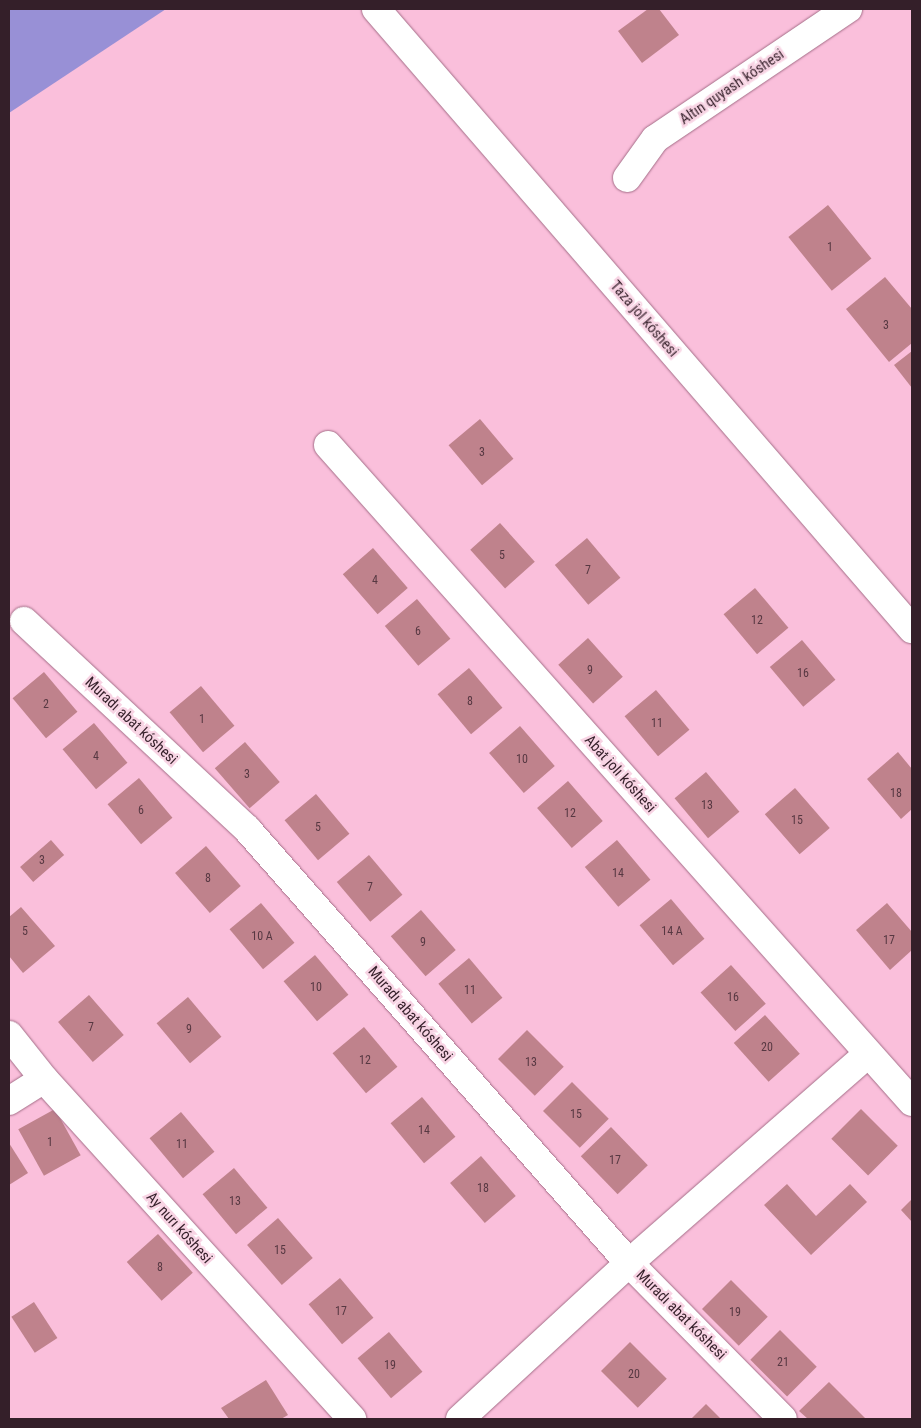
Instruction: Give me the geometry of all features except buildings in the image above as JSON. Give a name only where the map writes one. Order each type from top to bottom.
[{"type":"street","name":"Taza jol kóshesi","points":[[376,9],[912,629]]},
{"type":"street","name":"Altın quyash kóshesi","points":[[627,178],[655,139],[848,9]]},
{"type":"street","name":"Abat jolı kóshesi","points":[[328,445],[912,1102]]},
{"type":"street","name":"Muradı abat kóshesi","points":[[24,621],[247,829],[629,1264],[783,1419]]},
{"type":"street","name":"Ay nurı kóshesi","points":[[9,1035],[44,1079],[352,1419]]},
{"type":"street","points":[[460,1419],[629,1264],[868,1054]]},
{"type":"street","points":[[9,1101],[44,1079]]},
{"type":"shaded area","points":[[9,9],[166,9],[9,113]]}]
